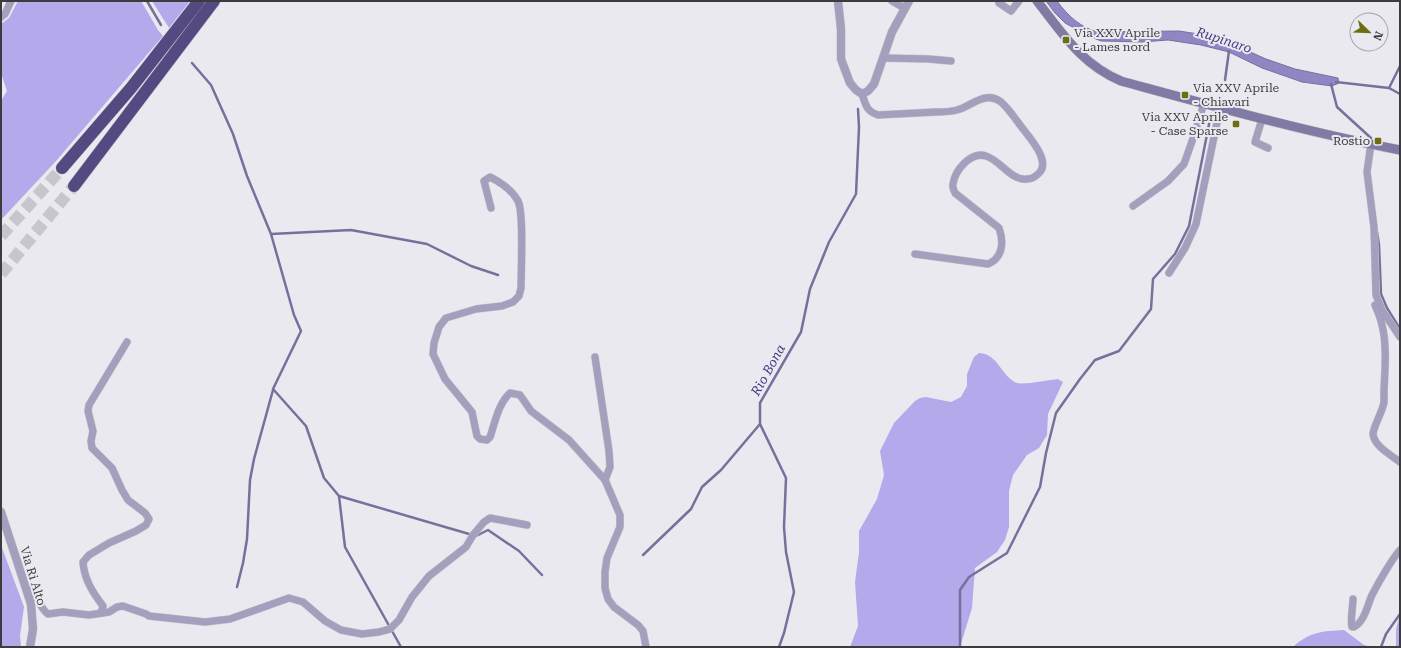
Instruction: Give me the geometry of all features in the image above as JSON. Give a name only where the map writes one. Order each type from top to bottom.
[{"type":"highway","points":[[62,168],[131,88],[199,1]]},
{"type":"highway","points":[[74,186],[214,1]]},
{"type":"main road","points":[[1037,1],[1077,52],[1107,75],[1121,81],[1262,119],[1400,150]]},
{"type":"street","points":[[1,17],[5,14],[11,1]]},
{"type":"street","points":[[838,1],[841,29],[841,59],[850,83],[862,94],[867,108],[871,112],[878,115],[956,111],[983,97],[997,99],[1004,105],[1039,150],[1043,162],[1041,172],[1027,180],[1019,179],[986,156],[976,155],[969,158],[962,166],[952,185],[955,193],[999,228],[1002,247],[995,261],[988,264],[915,254]]},
{"type":"street","points":[[862,94],[868,91],[874,84],[892,32],[906,4],[892,1]]},
{"type":"street","points":[[1001,1],[999,3],[1011,11],[1019,1]]},
{"type":"street","points":[[884,58],[929,59],[951,62]]},
{"type":"street","points":[[1133,206],[1168,181],[1184,164],[1204,103]]},
{"type":"street","points":[[1169,274],[1186,248],[1196,224],[1220,108]]},
{"type":"street","points":[[1262,119],[1255,142],[1268,148]]},
{"type":"street","points":[[1371,144],[1367,172],[1374,227],[1376,295],[1374,302],[1383,326],[1386,357],[1384,402],[1373,434],[1376,441],[1383,449],[1400,462]]},
{"type":"street","points":[[491,208],[484,181],[490,177],[498,181],[512,192],[519,202],[521,218],[521,288],[519,296],[513,302],[502,306],[476,309],[446,318],[439,327],[433,354],[445,379],[472,412],[477,436],[480,440],[486,440],[490,437],[499,410],[506,397],[510,393],[520,395],[531,411],[569,440],[605,480],[620,515],[620,527],[607,558],[605,588],[608,599],[614,607],[638,625],[643,631],[646,647]]},
{"type":"street","points":[[1376,295],[1382,310],[1400,337]]},
{"type":"street","points":[[101,612],[103,606],[93,593],[84,570],[83,562],[88,555],[109,543],[136,532],[146,524],[149,519],[145,513],[128,500],[112,468],[92,448],[91,441],[93,431],[88,411],[89,405],[127,342]]},
{"type":"street","points":[[595,357],[609,451],[610,467],[605,480]]},
{"type":"street","name":"Via Ri Alto","points":[[1,512],[31,604],[33,629],[30,647]]},
{"type":"street","points":[[26,589],[35,594],[43,610],[48,614],[63,612],[88,615],[109,612],[117,607],[123,606],[149,616],[205,622],[230,619],[289,598],[303,602],[325,621],[342,630],[362,634],[379,632],[390,629],[399,620],[412,597],[425,581],[441,565],[466,547],[473,535],[484,522],[490,518],[526,525]]},
{"type":"street","points":[[1353,599],[1353,611],[1350,623],[1352,627],[1361,622],[1372,596],[1394,556],[1400,550]]},
{"type":"shaded area","points":[[18,1],[141,1],[163,36],[56,161],[1,220],[1,101],[7,91],[1,73],[1,24],[9,18]]},
{"type":"shaded area","points":[[152,1],[190,1],[169,28]]},
{"type":"shaded area","points":[[1046,1],[1057,1],[1075,21],[1087,28],[1099,32],[1179,31],[1205,35],[1213,39],[1230,43],[1266,59],[1295,69],[1338,78],[1339,83],[1332,86],[1302,82],[1262,68],[1229,52],[1201,45],[1168,40],[1142,42],[1101,41],[1065,23]]},
{"type":"shaded area","points":[[979,353],[986,354],[991,357],[996,361],[1007,376],[1017,383],[1031,383],[1058,379],[1063,382],[1048,414],[1047,435],[1039,448],[1027,455],[1013,475],[1009,491],[1009,527],[1005,540],[997,552],[975,568],[972,608],[960,647],[850,647],[858,626],[855,582],[859,552],[859,531],[877,499],[884,475],[880,451],[894,423],[915,401],[926,397],[951,402],[961,397],[967,386],[967,374],[974,357]]},
{"type":"shaded area","points":[[1,545],[24,607],[20,636],[21,647],[1,647]]},
{"type":"shaded area","points":[[1400,615],[1400,647],[1396,647],[1396,629]]},
{"type":"shaded area","points":[[1344,630],[1364,645],[1372,647],[1293,647],[1305,638],[1317,633]]},
{"type":"waterway","points":[[147,1],[161,25]]},
{"type":"waterway","points":[[1225,80],[1229,51]]},
{"type":"waterway","points":[[192,63],[211,85],[233,134],[247,176],[271,234],[294,315],[301,331],[273,389],[306,426],[324,478],[339,496],[476,536],[488,530],[519,551],[542,575]]},
{"type":"waterway","points":[[1389,88],[1400,66]]},
{"type":"waterway","name":"Rupinaro","points":[[1336,82],[1389,88],[1400,94]]},
{"type":"waterway","points":[[1331,84],[1337,107],[1371,138]]},
{"type":"waterway","name":"Rio Bona","points":[[779,647],[794,592],[786,552],[784,527],[786,478],[760,424],[760,403],[801,332],[810,289],[829,242],[856,194],[859,127],[858,109]]},
{"type":"waterway","points":[[960,647],[960,590],[969,577],[1007,553],[1040,487],[1046,453],[1056,413],[1095,360],[1119,351],[1151,309],[1153,279],[1175,254],[1189,226],[1211,114]]},
{"type":"waterway","points":[[271,234],[351,230],[427,244],[471,266],[498,275]]},
{"type":"waterway","points":[[1377,232],[1381,294],[1387,308],[1400,329]]},
{"type":"waterway","points":[[237,587],[247,539],[250,480],[254,459],[273,390]]},
{"type":"waterway","points":[[643,555],[691,509],[702,487],[721,470],[760,424]]},
{"type":"waterway","points":[[339,496],[345,547],[401,647]]},
{"type":"waterway","points":[[1381,647],[1386,634],[1400,614]]},
{"type":"tunnel","points":[[1,236],[62,168]]},
{"type":"tunnel","points":[[1,274],[74,186]]},
{"type":"place","name":"Via XXV Aprile - Lames nord","points":[[1066,40]]},
{"type":"place","name":"Via XXV Aprile - Chiavari","points":[[1185,95]]},
{"type":"place","name":"Via XXV Aprile - Case Sparse","points":[[1236,124]]},
{"type":"place","name":"Rostio","points":[[1378,141]]}]
